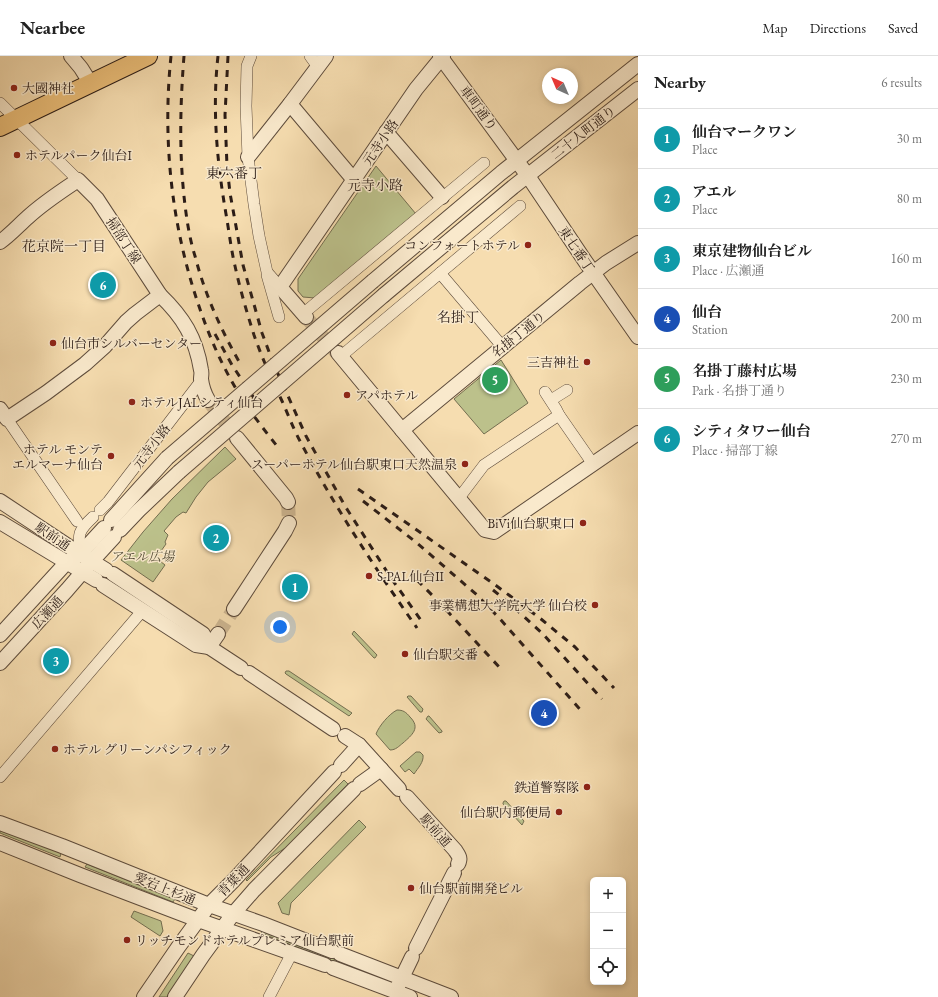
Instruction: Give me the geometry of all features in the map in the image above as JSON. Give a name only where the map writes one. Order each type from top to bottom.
[{"type":"highway","points":[[0,127],[148,56]]},
{"type":"street","points":[[71,56],[91,84]]},
{"type":"street","points":[[251,56],[247,66],[246,106],[248,157],[256,216],[267,272],[279,317]]},
{"type":"street","name":"元寺小路","points":[[280,287],[416,89],[442,57]]},
{"type":"street","name":"車町通り","points":[[442,57],[517,160]]},
{"type":"street","points":[[248,157],[290,104],[318,60]]},
{"type":"street","name":"二十人町通り","points":[[112,529],[167,458],[517,160],[638,64]]},
{"type":"street","name":"二十人町通り","points":[[112,529],[139,510],[179,472],[384,295],[528,176],[638,89]]},
{"type":"street","name":"掃部丁線","points":[[0,103],[97,199],[160,295],[183,321],[192,335],[202,371],[201,381],[203,391],[208,400]]},
{"type":"street","points":[[290,104],[354,180]]},
{"type":"street","points":[[386,132],[442,198]]},
{"type":"street","name":"東七番丁","points":[[517,160],[638,337]]},
{"type":"street","points":[[267,272],[305,315],[484,163]]},
{"type":"street","points":[[0,242],[51,198],[78,180]]},
{"type":"street","points":[[520,206],[339,355],[485,530],[494,532],[638,433]]},
{"type":"street","name":"名掛丁通り","points":[[402,430],[502,346],[593,273],[638,243]]},
{"type":"street","points":[[440,273],[502,346]]},
{"type":"street","points":[[85,562],[79,536],[81,524],[3,414],[46,393],[85,364],[105,346],[130,318],[160,295]]},
{"type":"street","name":"元寺小路","points":[[81,524],[108,502],[201,381]]},
{"type":"street","points":[[567,390],[548,396],[558,415],[593,464]]},
{"type":"street","points":[[459,498],[484,465],[558,415]]},
{"type":"street","points":[[237,438],[288,502]]},
{"type":"street","name":"駅前通","points":[[0,501],[85,562],[110,572],[203,634],[209,646]]},
{"type":"street","name":"駅前通","points":[[0,522],[67,562],[85,562]]},
{"type":"street","points":[[234,609],[285,531],[289,522]]},
{"type":"street","name":"広瀬通","points":[[0,662],[67,590],[85,562],[112,529]]},
{"type":"street","name":"広瀬通","points":[[0,635],[67,562]]},
{"type":"street","name":"駅前通","points":[[85,562],[100,582],[196,644],[209,646],[359,745],[459,855],[460,860],[401,978]]},
{"type":"street","points":[[0,777],[142,610]]},
{"type":"street","points":[[209,646],[218,634]]},
{"type":"street","name":"青葉通","points":[[144,997],[209,905],[359,745]]},
{"type":"street","name":"青葉通","points":[[175,997],[233,914],[254,890],[357,787],[381,769]]},
{"type":"street","name":"愛宕上杉通","points":[[0,822],[209,905],[263,924],[451,997]]},
{"type":"street","name":"愛宕上杉通","points":[[0,843],[86,878],[329,967],[394,994],[410,997]]},
{"type":"street","points":[[269,997],[292,953]]},
{"type":"street","points":[[394,994],[401,978]]},
{"type":"green space","points":[[376,166],[416,214],[315,298],[303,297],[298,291],[298,279]]},
{"type":"green space","points":[[501,360],[528,403],[484,434],[454,399]]},
{"type":"green space","name":"アエル広場","points":[[225,447],[236,459],[208,482],[186,513],[183,512],[176,517],[164,531],[168,535],[165,542],[166,544],[156,558],[165,565],[153,582],[121,560],[172,499]]},
{"type":"green space","points":[[354,631],[377,655],[375,658],[352,634]]},
{"type":"green space","points":[[286,671],[289,671],[352,713],[349,716],[286,674]]},
{"type":"green space","points":[[411,696],[423,709],[422,712],[420,712],[407,697]]},
{"type":"green space","points":[[397,710],[403,711],[407,714],[413,721],[415,728],[412,734],[403,743],[396,749],[390,750],[376,734],[379,727],[385,720]]},
{"type":"green space","points":[[428,716],[442,732],[439,733],[426,719]]},
{"type":"green space","points":[[416,752],[420,752],[423,755],[423,760],[414,774],[409,769],[405,772],[400,766]]},
{"type":"green space","points":[[344,780],[348,784],[287,847],[271,857],[247,881],[246,880]]},
{"type":"green space","points":[[504,801],[506,801],[524,821],[522,825],[503,804]]},
{"type":"green space","points":[[359,820],[366,827],[291,903],[289,915],[282,913],[278,903]]},
{"type":"green space","points":[[0,829],[61,853],[60,857],[0,833]]},
{"type":"green space","points":[[87,864],[175,899],[173,902],[85,867]]},
{"type":"green space","points":[[134,911],[161,921],[163,931],[160,936],[131,917]]},
{"type":"green space","points":[[263,931],[369,973],[368,976],[261,933]]},
{"type":"green space","points":[[188,953],[194,956],[167,997],[159,997]]},
{"type":"tunnel","points":[[306,317],[336,352]]},
{"type":"tunnel","points":[[208,400],[237,438]]},
{"type":"tunnel","points":[[288,502],[289,523]]},
{"type":"tunnel","points":[[218,634],[234,609]]},
{"type":"railway","points":[[171,56],[168,121],[169,154],[176,218],[191,281],[208,331],[225,369],[260,425],[277,446]]},
{"type":"railway","points":[[184,56],[181,112],[181,150],[183,187],[189,231],[199,270],[209,298],[220,325],[241,365]]},
{"type":"railway","points":[[218,56],[215,96],[216,135],[220,175],[234,260],[241,292],[254,335],[267,369],[295,431],[313,465],[356,536],[417,628]]},
{"type":"railway","points":[[228,56],[225,115],[227,166],[230,193],[243,265],[262,333],[274,365],[306,436],[345,506],[391,578],[423,623]]},
{"type":"railway","points":[[215,334],[232,365],[258,404]]},
{"type":"railway","points":[[358,489],[494,584],[541,619],[575,647],[614,688]]},
{"type":"railway","points":[[363,501],[417,543],[477,595],[584,714]]},
{"type":"railway","points":[[417,580],[501,669]]},
{"type":"railway","points":[[493,590],[542,633],[602,699]]},
{"type":"place","name":"大國神社","points":[[14,88]]},
{"type":"place","name":"ホテルパーク仙台I","points":[[17,155]]},
{"type":"place","name":"コンフォートホテル","points":[[528,245]]},
{"type":"place","name":"シティタワー仙台","points":[[103,285]]},
{"type":"place","name":"仙台市シルバーセンター","points":[[53,343]]},
{"type":"place","name":"三吉神社","points":[[587,362]]},
{"type":"place","name":"名掛丁藤村広場","points":[[495,380]]},
{"type":"place","name":"アパホテル","points":[[347,395]]},
{"type":"place","name":"ホテルJALシティ仙台","points":[[132,402]]},
{"type":"place","name":"ホテル モンテ エルマーナ仙台","points":[[111,456]]},
{"type":"place","name":"スーパーホテル仙台駅東口天然温泉","points":[[465,464]]},
{"type":"place","name":"BiVi仙台駅東口","points":[[583,523]]},
{"type":"place","name":"アエル","points":[[216,538]]},
{"type":"place","name":"S-PAL仙台II","points":[[369,576]]},
{"type":"place","name":"仙台マークワン","points":[[295,587]]},
{"type":"place","name":"事業構想大学院大学 仙台校","points":[[595,605]]},
{"type":"place","name":"仙台駅交番","points":[[405,654]]},
{"type":"place","name":"東京建物仙台ビル","points":[[56,661]]},
{"type":"place","name":"仙台","points":[[544,713]]},
{"type":"place","name":"ホテル グリーンパシフィック","points":[[55,749]]},
{"type":"place","name":"鉄道警察隊","points":[[587,787]]},
{"type":"place","name":"仙台駅内郵便局","points":[[559,812]]},
{"type":"place","name":"仙台駅前開発ビル","points":[[411,888]]},
{"type":"place","name":"リッチモンドホテルプレミア仙台駅前","points":[[127,940]]},
{"type":"district","name":"東六番丁","points":[[234,173]]},
{"type":"district","name":"元寺小路","points":[[375,185]]},
{"type":"district","name":"花京院一丁目","points":[[64,246]]},
{"type":"district","name":"名掛丁","points":[[458,317]]}]
